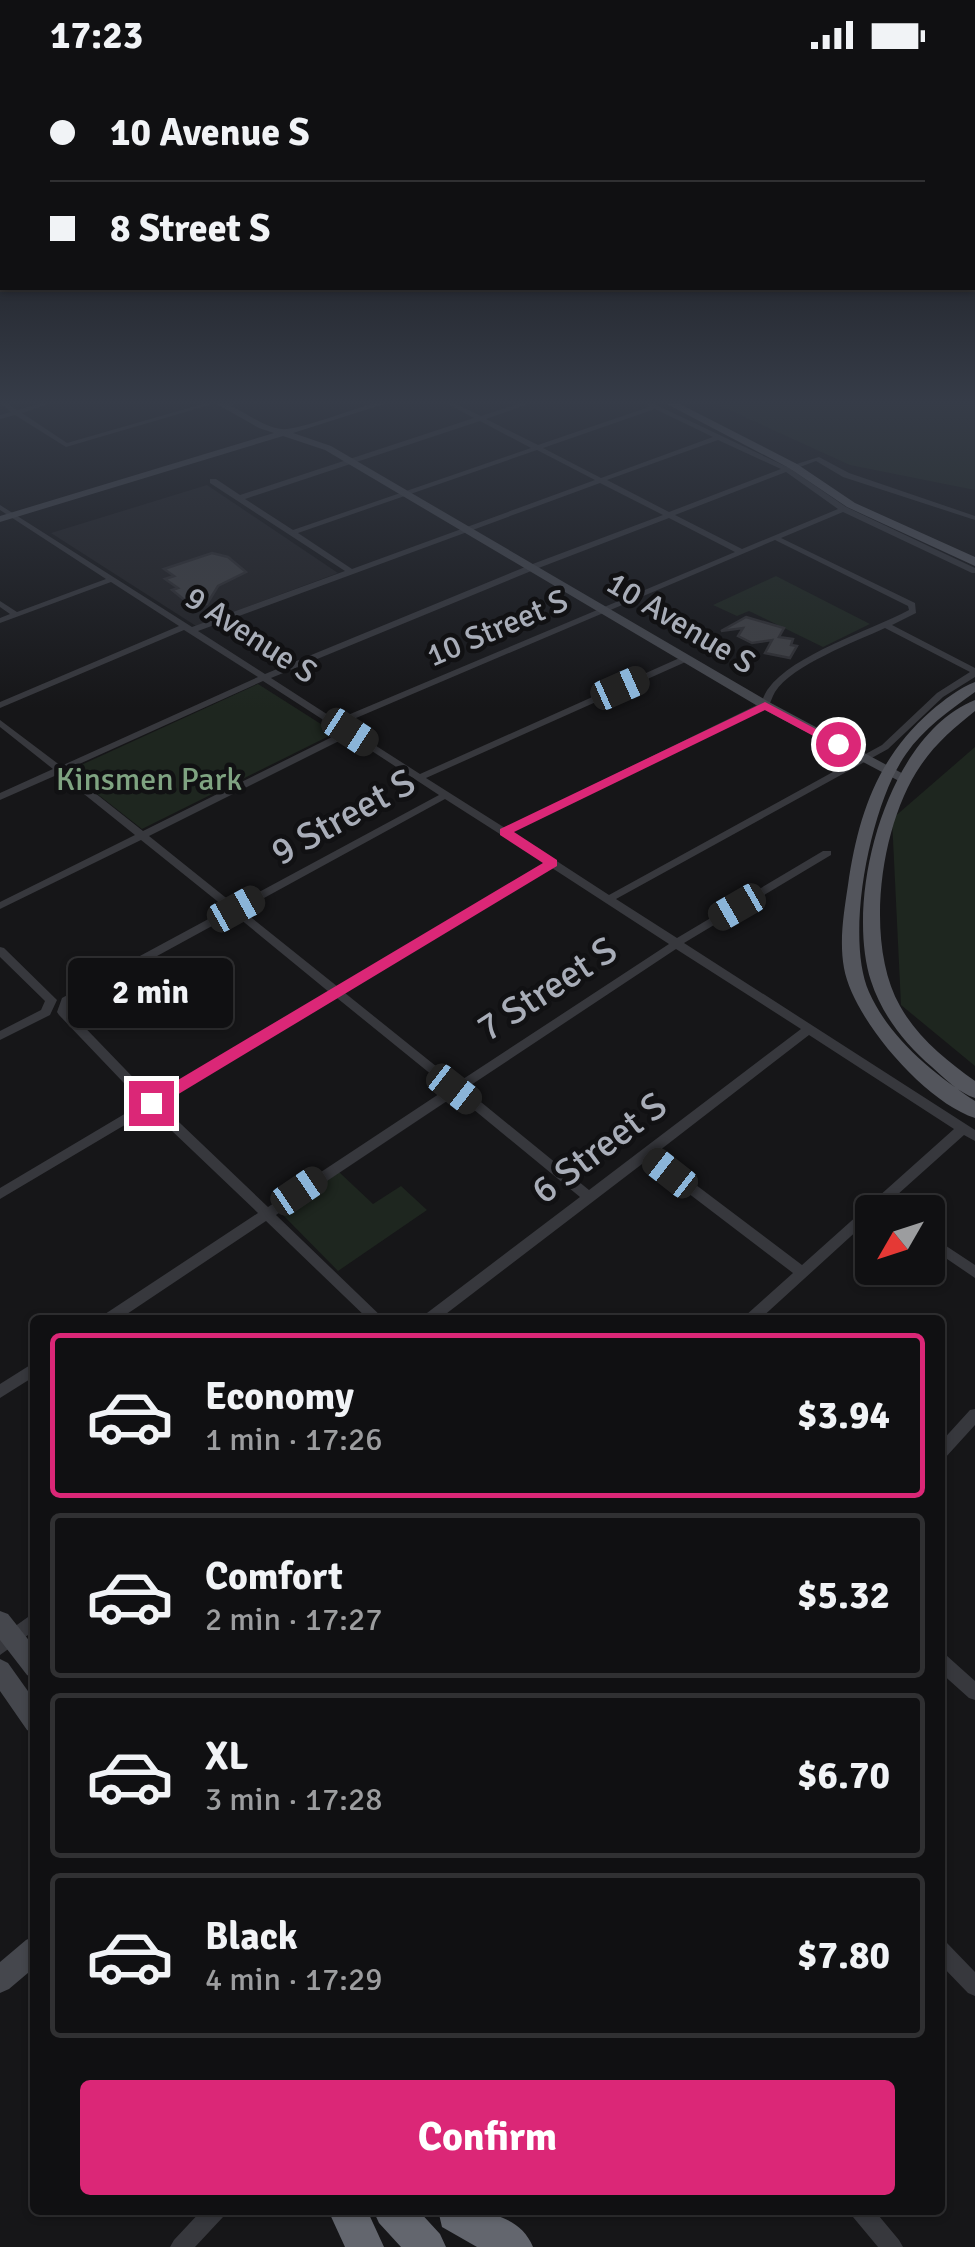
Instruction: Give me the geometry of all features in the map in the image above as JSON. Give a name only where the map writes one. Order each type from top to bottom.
[{"type":"highway","points":[[349,2215],[365,2247]]},
{"type":"highway","points":[[397,2215],[427,2247]]},
{"type":"highway","points":[[456,2215],[492,2247]]},
{"type":"highway","points":[[458,2215],[514,2247]]},
{"type":"main road","points":[[849,505],[975,562]]},
{"type":"main road","points":[[869,505],[975,553]]},
{"type":"main road","points":[[975,686],[922,727],[886,770],[862,840],[849,936],[851,962],[860,992],[881,1028],[919,1071],[975,1112]]},
{"type":"main road","points":[[975,704],[947,725],[904,778],[888,810],[876,860],[871,928],[874,962],[884,993],[904,1026],[927,1053],[975,1091]]},
{"type":"street","points":[[0,519],[47,505]]},
{"type":"street","points":[[249,505],[350,571]]},
{"type":"street","points":[[292,533],[376,505]]},
{"type":"street","name":"10 Avenue S","points":[[426,505],[765,705],[904,778]]},
{"type":"street","points":[[0,705],[189,628],[532,505]]},
{"type":"street","points":[[652,505],[742,552]]},
{"type":"street","points":[[0,796],[265,677],[695,505]]},
{"type":"street","points":[[837,505],[975,571]]},
{"type":"street","points":[[934,505],[975,518]]},
{"type":"street","name":"9 Avenue S","points":[[0,507],[969,1132]]},
{"type":"street","name":"10 Street S","points":[[336,723],[843,510]]},
{"type":"street","points":[[505,832],[765,705],[766,696],[790,671],[911,613],[912,605],[776,538]]},
{"type":"street","points":[[0,621],[113,578]]},
{"type":"street","points":[[0,603],[16,615]]},
{"type":"street","points":[[609,900],[885,748],[940,695],[975,672],[886,626]]},
{"type":"street","name":"9 Street S","points":[[420,777],[687,658]]},
{"type":"street","points":[[0,722],[339,990],[588,1196]]},
{"type":"street","points":[[0,906],[350,732]]},
{"type":"street","name":"9 Street S","points":[[151,1103],[63,1012],[66,1001],[447,794]]},
{"type":"street","name":"7 Street S","points":[[114,1315],[676,943],[827,854]]},
{"type":"street","points":[[0,1194],[552,863]]},
{"type":"street","points":[[0,951],[50,1000],[46,1012],[0,1036]]},
{"type":"street","name":"6 Street S","points":[[434,1315],[809,1028]]},
{"type":"street","points":[[151,1103],[373,1315]]},
{"type":"street","points":[[899,1195],[969,1132]]},
{"type":"street","points":[[646,1154],[802,1273]]},
{"type":"street","points":[[756,1315],[855,1231]]},
{"type":"street","points":[[945,1251],[975,1272]]},
{"type":"street","points":[[0,1392],[30,1371]]},
{"type":"street","points":[[945,1448],[975,1415]]},
{"type":"street","points":[[30,1622],[4,1635],[30,1662]]},
{"type":"street","points":[[945,1665],[975,1692]]},
{"type":"street","points":[[0,1670],[30,1715]]},
{"type":"street","points":[[0,1980],[30,1954]]},
{"type":"street","points":[[945,1955],[975,1986]]},
{"type":"street","points":[[181,2247],[211,2215]]},
{"type":"street","points":[[864,2215],[892,2247]]},
{"type":"shaded area","points":[[143,505],[236,505],[338,573],[196,626],[51,533]]},
{"type":"green space","points":[[776,576],[870,624],[823,647],[749,611],[737,616],[713,605]]},
{"type":"green space","name":"Kinsmen Park","points":[[258,684],[335,733],[142,829],[68,771]]},
{"type":"green space","points":[[975,747],[975,1066],[901,1005],[892,819]]},
{"type":"green space","points":[[339,1172],[373,1204],[401,1186],[427,1210],[338,1271],[279,1211]]},
{"type":"building","points":[[212,553],[228,557],[246,572],[218,586],[207,604],[192,606],[172,590],[178,588],[165,579],[174,576],[164,569]]},
{"type":"building","points":[[746,617],[784,628],[779,637],[793,639],[791,645],[797,646],[790,658],[765,653],[772,640],[752,643],[738,636],[743,628],[721,631]]},
{"type":"route","points":[[151,1103],[552,863],[505,832],[765,705],[838,744]]}]
